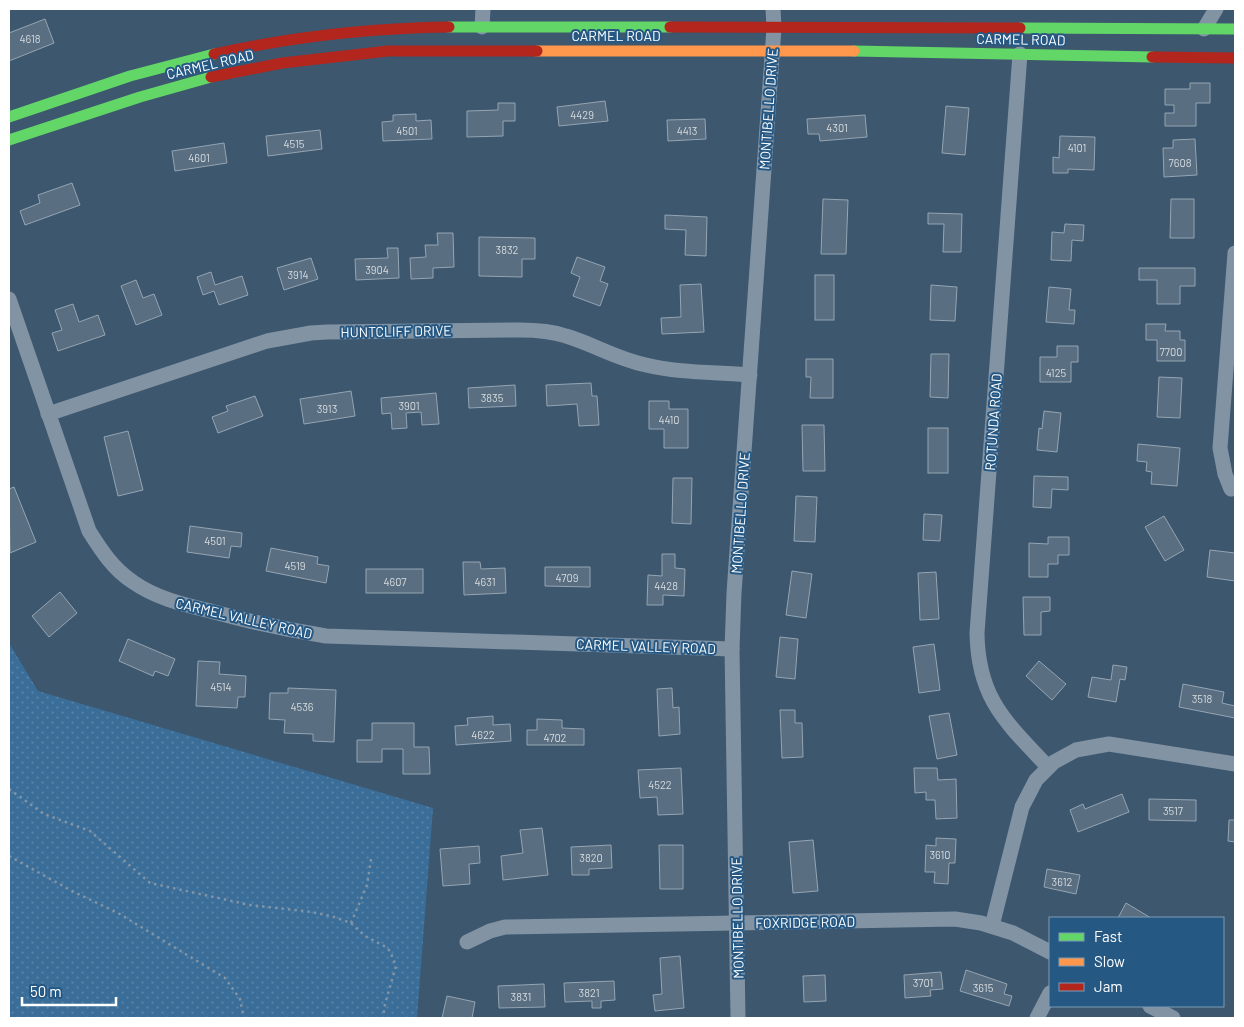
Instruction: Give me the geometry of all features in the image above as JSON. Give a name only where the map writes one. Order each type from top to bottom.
[{"type":"main road","name":"CARMEL ROAD","points":[[9,117],[143,72],[252,46],[355,31],[482,27],[1235,29]]},
{"type":"main road","name":"CARMEL ROAD","points":[[9,140],[130,99],[188,83],[247,70],[329,56],[420,50],[772,50],[1232,55]]},
{"type":"street","points":[[482,27],[483,9]]},
{"type":"street","name":"MONTIBELLO DRIVE","points":[[738,1018],[732,649],[734,593],[774,28],[773,9]]},
{"type":"street","points":[[1204,28],[1216,9]]},
{"type":"street","name":"ROTUNDA ROAD","points":[[1020,54],[977,653],[985,685],[1000,714],[1048,767]]},
{"type":"street","points":[[1232,55],[1235,69]]},
{"type":"street","points":[[1231,490],[1225,474],[1220,448],[1233,316],[1235,253]]},
{"type":"street","name":"CARMEL VALLEY ROAD","points":[[9,299],[84,520],[100,550],[115,567],[133,583],[153,594],[174,602],[287,630],[345,638],[732,649]]},
{"type":"street","name":"HUNTCLIFF DRIVE","points":[[48,414],[267,341],[327,332],[542,331],[565,336],[618,358],[646,365],[674,370],[750,375]]},
{"type":"street","points":[[992,926],[1022,807],[1036,780],[1048,767],[1068,753],[1108,744],[1235,764]]},
{"type":"street","name":"FOXRIDGE ROAD","points":[[467,942],[490,930],[505,927],[955,919],[992,926],[1013,933],[1049,951]]},
{"type":"street","points":[[1037,1018],[1049,995]]},
{"type":"street","points":[[1152,1007],[1173,1018]]},
{"type":"path","points":[[9,789],[44,814],[90,831],[150,883],[250,905],[334,916],[352,924],[365,936],[386,947],[390,951],[396,966],[384,1004],[383,1018]]},
{"type":"path","points":[[9,856],[72,891],[118,913],[225,978],[240,999],[244,1018]]},
{"type":"path","points":[[352,924],[367,885],[371,859]]},
{"type":"shaded area","points":[[9,643],[38,691],[433,808],[417,1018],[9,1018]]},
{"type":"building","points":[[45,19],[54,43],[9,61],[9,33]]},
{"type":"building","points":[[1190,83],[1210,83],[1210,103],[1196,103],[1196,126],[1165,126],[1165,113],[1174,113],[1174,105],[1165,105],[1165,89],[1190,89]]},
{"type":"building","points":[[605,101],[608,121],[559,126],[557,107]]},
{"type":"building","points":[[498,103],[515,103],[515,121],[503,121],[503,136],[467,137],[467,111],[498,110]]},
{"type":"building","points":[[946,106],[969,108],[965,155],[942,153]]},
{"type":"building","points":[[416,114],[416,121],[431,120],[432,139],[383,141],[382,122],[393,121],[393,115]]},
{"type":"building","points":[[865,115],[867,137],[820,141],[819,134],[808,134],[807,119]]},
{"type":"building","points":[[705,119],[706,139],[668,141],[667,120]]},
{"type":"building","points":[[320,130],[322,149],[268,156],[266,136]]},
{"type":"building","points":[[1060,136],[1095,137],[1094,170],[1068,169],[1068,173],[1053,173],[1053,157],[1059,158]]},
{"type":"building","points":[[1195,139],[1197,175],[1164,177],[1163,148],[1173,148],[1173,140]]},
{"type":"building","points":[[224,143],[227,163],[175,171],[172,151]]},
{"type":"building","points":[[72,183],[80,205],[25,225],[20,211],[40,203],[38,195]]},
{"type":"building","points":[[823,199],[848,200],[846,254],[821,254]]},
{"type":"building","points":[[1171,199],[1194,199],[1194,238],[1170,238]]},
{"type":"building","points":[[928,213],[962,214],[961,252],[943,252],[944,224],[928,224]]},
{"type":"building","points":[[665,215],[707,217],[706,256],[685,255],[686,230],[665,229]]},
{"type":"building","points":[[1065,224],[1084,225],[1083,241],[1072,240],[1071,261],[1051,260],[1052,232],[1064,233]]},
{"type":"building","points":[[437,233],[453,233],[454,267],[433,268],[433,278],[411,279],[410,258],[426,257],[425,245],[438,245]]},
{"type":"building","points":[[479,237],[535,238],[535,259],[522,259],[522,277],[479,276]]},
{"type":"building","points":[[387,248],[398,248],[399,278],[356,280],[355,259],[388,258]]},
{"type":"building","points":[[577,257],[605,267],[600,281],[608,284],[600,306],[573,296],[580,277],[571,273]]},
{"type":"building","points":[[311,258],[318,279],[284,290],[277,268]]},
{"type":"building","points":[[1139,268],[1195,268],[1195,286],[1180,286],[1180,304],[1157,304],[1157,280],[1139,280]]},
{"type":"building","points":[[211,272],[215,285],[242,276],[248,295],[219,305],[214,291],[203,295],[197,277]]},
{"type":"building","points":[[815,275],[834,275],[834,320],[815,320]]},
{"type":"building","points":[[136,280],[143,298],[154,294],[162,315],[136,325],[121,286]]},
{"type":"building","points":[[701,284],[704,332],[662,334],[661,318],[681,317],[680,285]]},
{"type":"building","points":[[931,285],[957,287],[955,321],[930,320]]},
{"type":"building","points":[[1049,287],[1071,289],[1069,310],[1075,310],[1074,324],[1046,322]]},
{"type":"building","points":[[73,304],[79,322],[98,315],[105,335],[58,351],[52,333],[62,330],[55,310]]},
{"type":"building","points":[[1146,324],[1166,324],[1165,331],[1180,331],[1180,340],[1185,340],[1185,361],[1157,361],[1157,340],[1146,340]]},
{"type":"building","points":[[1057,346],[1078,346],[1078,362],[1071,362],[1071,382],[1040,382],[1040,357],[1057,357]]},
{"type":"building","points":[[931,354],[949,354],[948,398],[930,397]]},
{"type":"building","points":[[806,359],[833,359],[833,398],[810,398],[811,377],[806,377]]},
{"type":"building","points":[[1159,377],[1182,378],[1180,418],[1157,417]]},
{"type":"building","points":[[591,383],[592,396],[597,396],[599,425],[579,426],[577,404],[547,406],[546,385]]},
{"type":"building","points":[[515,385],[516,406],[469,408],[468,388]]},
{"type":"building","points":[[351,391],[355,416],[304,424],[300,399]]},
{"type":"building","points":[[436,393],[439,424],[422,425],[421,412],[406,413],[407,428],[392,429],[391,413],[382,414],[381,398]]},
{"type":"building","points":[[255,396],[263,416],[218,433],[212,417],[228,411],[226,406]]},
{"type":"building","points":[[649,401],[669,401],[669,409],[688,409],[688,448],[664,448],[664,429],[649,429]]},
{"type":"building","points":[[1044,411],[1061,413],[1057,452],[1037,450],[1039,428],[1042,429]]},
{"type":"building","points":[[802,425],[824,425],[825,471],[803,471]]},
{"type":"building","points":[[928,428],[948,428],[948,473],[928,473]]},
{"type":"building","points":[[128,431],[143,490],[118,496],[104,437]]},
{"type":"building","points":[[1138,444],[1180,448],[1177,486],[1151,484],[1152,472],[1146,471],[1147,462],[1137,461]]},
{"type":"building","points":[[1034,476],[1068,477],[1068,490],[1052,489],[1051,508],[1033,507]]},
{"type":"building","points":[[673,478],[692,478],[691,524],[672,523]]},
{"type":"building","points":[[14,487],[36,542],[10,553],[9,489]]},
{"type":"building","points":[[796,496],[817,497],[815,542],[794,541]]},
{"type":"building","points":[[924,514],[942,515],[940,541],[923,540]]},
{"type":"building","points":[[1164,516],[1184,550],[1165,561],[1145,527]]},
{"type":"building","points":[[190,526],[242,533],[241,547],[231,546],[229,558],[187,552]]},
{"type":"building","points":[[1048,537],[1069,537],[1069,555],[1058,555],[1058,564],[1048,564],[1048,577],[1029,577],[1029,543],[1048,544]]},
{"type":"building","points":[[271,548],[318,557],[317,564],[329,566],[326,583],[266,571]]},
{"type":"building","points":[[1210,550],[1235,553],[1235,581],[1207,577]]},
{"type":"building","points":[[662,554],[675,554],[675,568],[685,569],[684,596],[663,595],[663,605],[647,605],[648,575],[662,576]]},
{"type":"building","points":[[463,562],[480,562],[481,569],[505,568],[506,593],[464,595]]},
{"type":"building","points":[[545,567],[590,567],[590,587],[545,586]]},
{"type":"building","points":[[366,569],[423,569],[423,593],[366,593]]},
{"type":"building","points":[[792,571],[812,574],[806,618],[786,615]]},
{"type":"building","points":[[936,572],[939,619],[920,620],[918,573]]},
{"type":"building","points":[[60,592],[77,613],[49,637],[32,616]]},
{"type":"building","points":[[1023,597],[1050,597],[1050,611],[1041,612],[1041,635],[1024,635]]},
{"type":"building","points":[[780,637],[798,639],[795,679],[776,677]]},
{"type":"building","points":[[128,639],[175,659],[168,676],[155,671],[153,676],[119,661]]},
{"type":"building","points":[[934,644],[940,690],[919,693],[913,647]]},
{"type":"building","points":[[198,661],[220,662],[219,674],[246,676],[245,697],[238,697],[237,708],[196,706]]},
{"type":"building","points":[[1039,661],[1066,684],[1052,700],[1026,676]]},
{"type":"building","points":[[1113,665],[1127,667],[1125,680],[1120,679],[1116,702],[1088,697],[1092,677],[1111,680]]},
{"type":"building","points":[[1183,684],[1224,692],[1222,703],[1235,706],[1235,718],[1179,707]]},
{"type":"building","points":[[288,688],[336,690],[334,742],[313,741],[313,734],[284,733],[285,720],[269,719],[270,693],[288,693]]},
{"type":"building","points":[[672,688],[673,708],[679,707],[680,734],[659,736],[657,689]]},
{"type":"building","points":[[780,710],[795,710],[795,723],[802,723],[803,757],[782,758]]},
{"type":"building","points":[[949,713],[957,755],[937,759],[929,716]]},
{"type":"building","points":[[493,716],[493,725],[510,724],[511,741],[456,745],[455,726],[468,725],[467,718]]},
{"type":"building","points":[[537,719],[562,720],[562,728],[584,729],[584,745],[527,745],[527,730],[537,730]]},
{"type":"building","points":[[372,723],[414,723],[414,747],[429,747],[430,774],[403,774],[403,749],[382,749],[382,762],[357,762],[357,740],[372,740]]},
{"type":"building","points":[[681,768],[683,814],[658,815],[657,797],[640,798],[638,770]]},
{"type":"building","points":[[914,768],[937,768],[938,780],[956,779],[957,818],[936,819],[935,800],[926,800],[926,792],[915,793]]},
{"type":"building","points":[[1122,794],[1129,812],[1078,832],[1070,810],[1083,804],[1085,809]]},
{"type":"building","points":[[1149,799],[1196,800],[1196,821],[1149,820]]},
{"type":"building","points":[[1229,820],[1235,820],[1235,842],[1228,841]]},
{"type":"building","points":[[542,828],[548,875],[503,880],[501,856],[523,853],[520,830]]},
{"type":"building","points":[[936,838],[956,839],[955,863],[949,863],[948,884],[934,883],[935,872],[925,872],[926,845],[936,846]]},
{"type":"building","points":[[813,840],[818,891],[793,893],[789,842]]},
{"type":"building","points":[[611,845],[612,868],[589,869],[589,875],[572,875],[571,847]]},
{"type":"building","points":[[659,845],[683,845],[683,889],[660,889]]},
{"type":"building","points":[[479,846],[480,863],[469,864],[470,884],[443,886],[440,849]]},
{"type":"building","points":[[1047,869],[1080,875],[1076,894],[1044,887]]},
{"type":"building","points":[[1126,903],[1149,917],[1119,917]]},
{"type":"building","points":[[680,956],[684,1008],[655,1011],[653,995],[662,994],[660,958]]},
{"type":"building","points":[[966,970],[1007,984],[1004,994],[1012,996],[1009,1006],[960,991]]},
{"type":"building","points":[[941,972],[943,989],[930,990],[931,996],[905,998],[904,975]]},
{"type":"building","points":[[825,975],[826,1001],[804,1002],[803,976]]},
{"type":"building","points":[[614,981],[615,1000],[601,1001],[601,1008],[592,1008],[592,1001],[565,1002],[564,983]]},
{"type":"building","points":[[544,984],[545,1007],[499,1008],[498,986]]},
{"type":"building","points":[[447,996],[475,1002],[472,1018],[442,1018]]},
{"type":"traffic: fast","points":[[449,27],[670,27]]},
{"type":"traffic: fast","points":[[1020,28],[1235,29]]},
{"type":"traffic: fast","points":[[854,51],[1152,57]]},
{"type":"traffic: fast","points":[[9,117],[130,76],[214,54]]},
{"type":"traffic: fast","points":[[9,140],[140,97],[211,77]]},
{"type":"traffic: slow","points":[[537,51],[854,51]]},
{"type":"traffic: jam","points":[[214,54],[331,34],[449,27]]},
{"type":"traffic: jam","points":[[670,27],[1020,28]]},
{"type":"traffic: jam","points":[[211,77],[282,63],[388,51],[537,51]]},
{"type":"traffic: jam","points":[[1152,57],[1235,58]]}]
